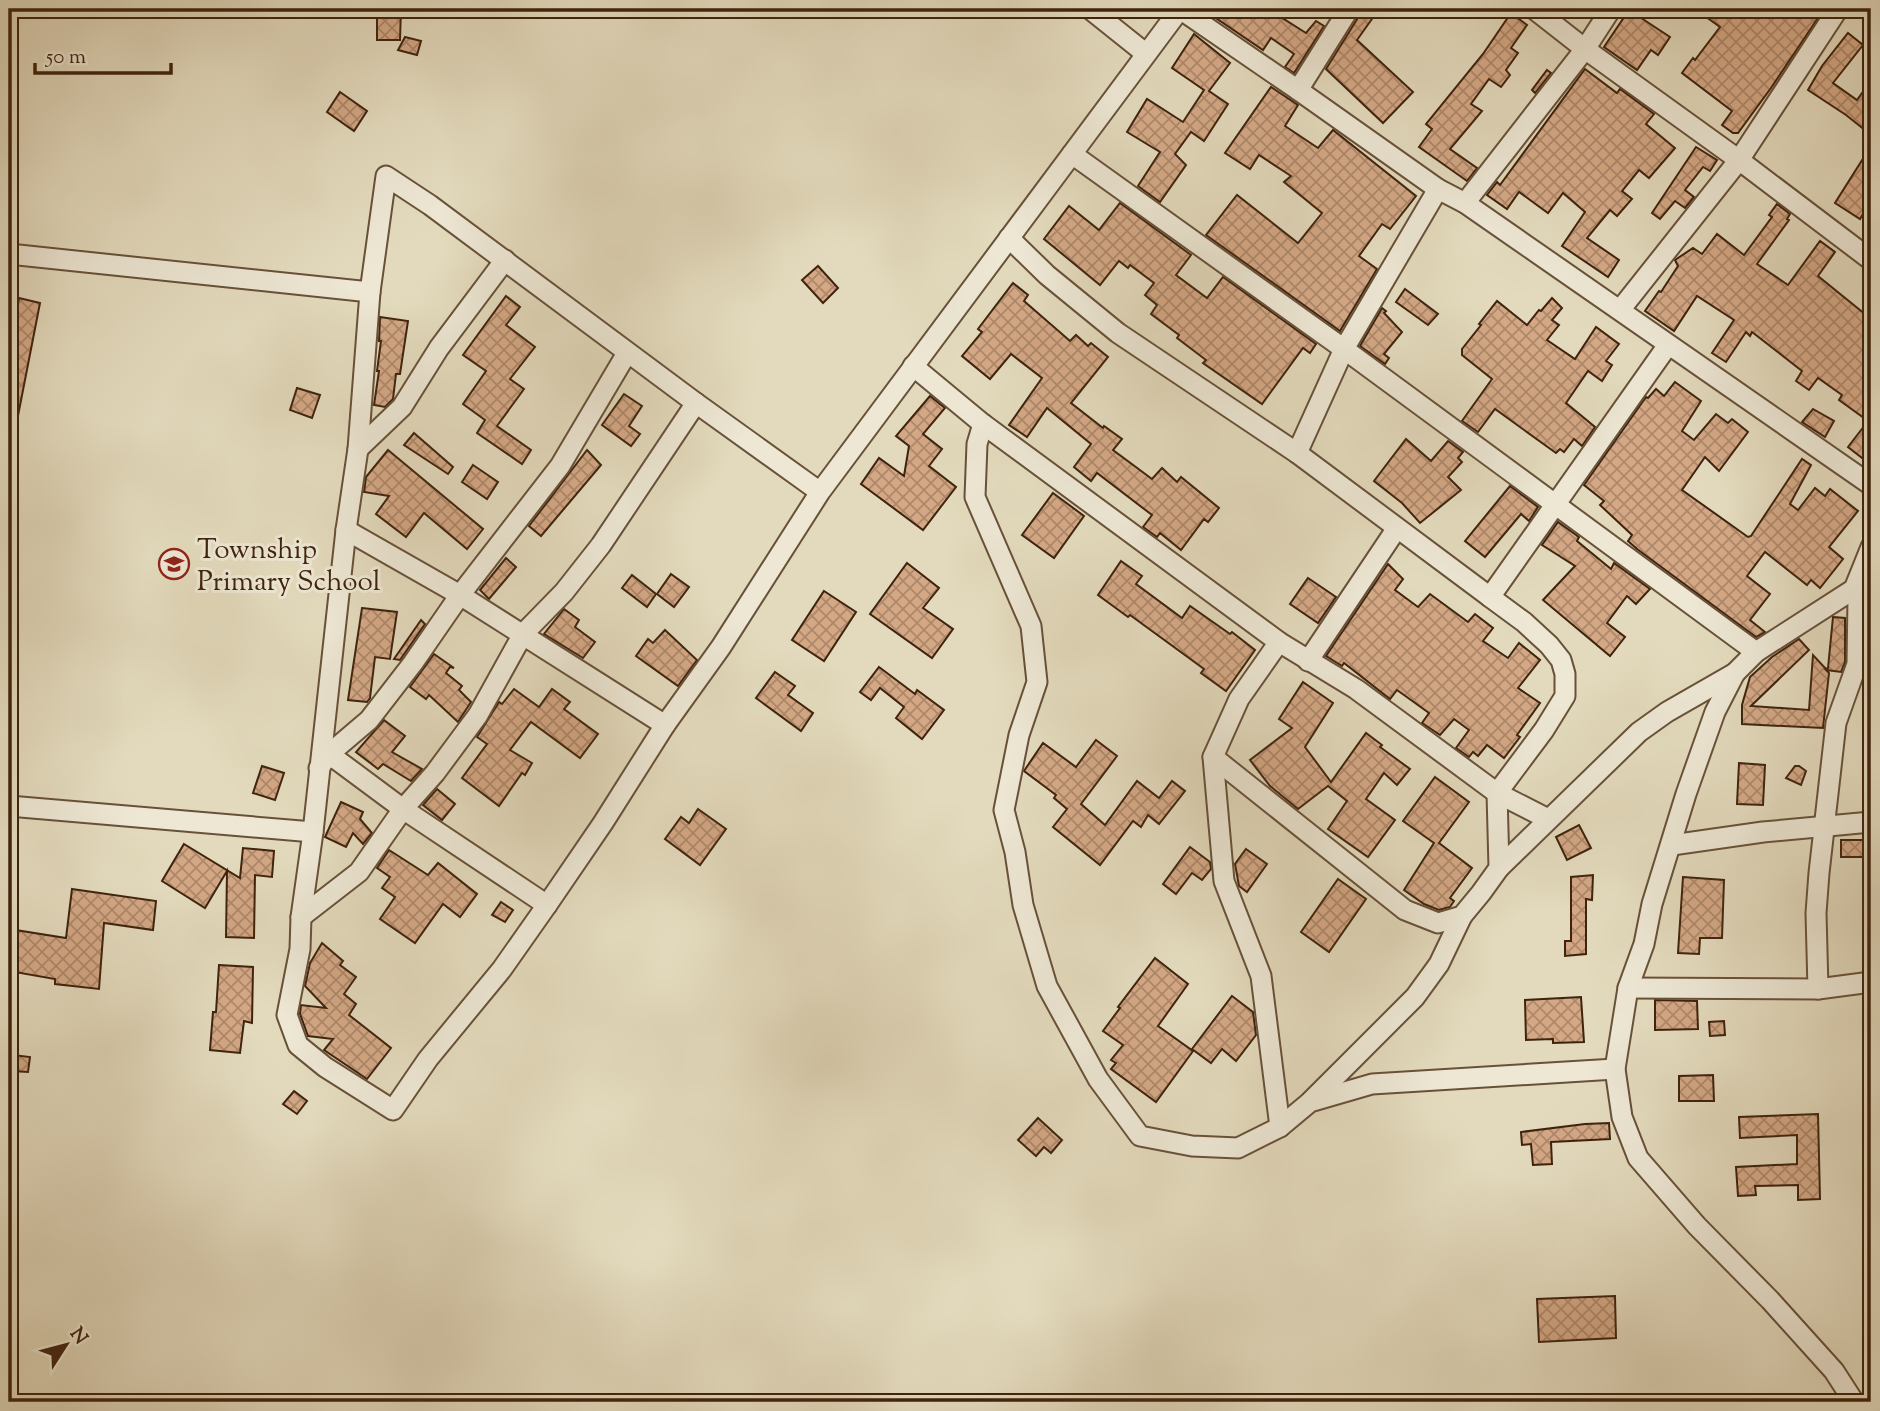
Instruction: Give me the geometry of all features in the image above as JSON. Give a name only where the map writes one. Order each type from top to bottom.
[{"type":"street","points":[[1090,9],[1145,53]]},
{"type":"street","points":[[820,492],[430,205],[386,176],[370,292],[358,449],[346,530],[324,761],[301,917],[300,949],[287,1015],[298,1045],[326,1067],[393,1110],[428,1059],[502,969],[547,905],[721,646],[820,492],[1180,9],[1871,485]]},
{"type":"street","points":[[1298,90],[1349,9]]},
{"type":"street","points":[[1534,9],[1871,260]]},
{"type":"street","points":[[1465,203],[1585,49],[1611,9]]},
{"type":"street","points":[[1620,310],[1740,160],[1838,9]]},
{"type":"street","points":[[1072,155],[1343,349],[1756,652]]},
{"type":"street","points":[[1297,453],[1343,349],[1438,189]]},
{"type":"street","points":[[1009,238],[1047,275],[1118,333],[1297,453],[1443,560],[1524,622],[1561,660],[1565,674],[1565,696],[1544,730],[1497,793],[1499,868]]},
{"type":"street","points":[[9,254],[370,292]]},
{"type":"street","points":[[358,449],[402,407],[439,348],[505,260]]},
{"type":"street","points":[[1490,597],[1668,345]]},
{"type":"street","points":[[324,761],[369,720],[413,663],[460,594],[560,466],[628,352]]},
{"type":"street","points":[[913,366],[983,424],[1279,642],[1356,689],[1497,793],[1548,819]]},
{"type":"street","points":[[301,917],[359,873],[403,809],[435,773],[478,715],[523,634],[564,592],[601,545],[696,403]]},
{"type":"street","points":[[983,424],[978,444],[975,497],[1031,626],[1037,682],[1019,735],[1004,810],[1015,852],[1023,905],[1047,986],[1098,1079],[1140,1136],[1192,1146],[1238,1148],[1280,1127],[1310,1102],[1415,997],[1439,964],[1462,916],[1499,868],[1639,732],[1667,712],[1735,673],[1756,652],[1861,595]]},
{"type":"street","points":[[1308,661],[1397,528]]},
{"type":"street","points":[[346,530],[460,594],[666,725]]},
{"type":"street","points":[[1818,989],[1816,913],[1836,723],[1857,664],[1861,595],[1871,547]]},
{"type":"street","points":[[1279,642],[1239,699],[1213,757],[1224,881],[1261,976],[1280,1127]]},
{"type":"street","points":[[1735,673],[1711,724],[1686,794],[1653,904],[1644,944],[1628,988],[1615,1069],[1622,1116],[1638,1158],[1697,1226],[1825,1361],[1854,1402]]},
{"type":"street","points":[[1213,757],[1405,910],[1438,923],[1462,916]]},
{"type":"street","points":[[324,761],[403,809],[547,905]]},
{"type":"street","points":[[9,806],[313,832]]},
{"type":"street","points":[[1672,845],[1825,825],[1871,822]]},
{"type":"street","points":[[1628,988],[1818,989],[1871,982]]},
{"type":"street","points":[[1310,1102],[1372,1084],[1615,1069]]},
{"type":"building","points":[[377,9],[401,9],[400,40],[377,40]]},
{"type":"building","points":[[1214,9],[1268,9],[1306,33],[1316,21],[1324,26],[1294,73],[1285,67],[1294,54],[1271,38],[1263,50],[1210,14]]},
{"type":"building","points":[[1361,9],[1379,9],[1357,40],[1413,92],[1383,123],[1326,69]]},
{"type":"building","points":[[1695,9],[1824,9],[1738,133],[1733,133],[1722,125],[1732,111],[1682,73],[1720,27]]},
{"type":"building","points":[[1629,10],[1670,37],[1658,55],[1651,50],[1637,70],[1604,47]]},
{"type":"building","points":[[1511,13],[1527,25],[1511,48],[1518,53],[1506,70],[1510,75],[1501,87],[1489,79],[1471,104],[1482,111],[1450,149],[1477,168],[1467,181],[1419,147],[1432,129],[1426,124],[1483,54]]},
{"type":"building","points":[[1848,33],[1863,45],[1833,83],[1857,100],[1862,93],[1871,99],[1871,135],[1808,90],[1822,66]]},
{"type":"building","points":[[1194,34],[1230,63],[1209,91],[1228,104],[1204,141],[1191,132],[1175,154],[1186,165],[1160,202],[1138,186],[1160,152],[1127,132],[1147,99],[1183,122],[1204,90],[1172,68]]},
{"type":"building","points":[[405,37],[421,41],[417,55],[398,50]]},
{"type":"building","points":[[1585,69],[1617,93],[1620,89],[1654,114],[1646,124],[1675,148],[1649,178],[1639,170],[1622,191],[1632,199],[1617,216],[1610,210],[1587,238],[1619,260],[1608,277],[1562,246],[1585,212],[1563,193],[1548,213],[1519,192],[1507,209],[1487,195],[1497,182],[1500,185]]},
{"type":"building","points":[[1547,70],[1551,73],[1535,93],[1532,90]]},
{"type":"building","points":[[1271,87],[1298,105],[1285,126],[1318,148],[1333,130],[1416,196],[1390,229],[1382,224],[1359,256],[1377,269],[1340,331],[1206,235],[1237,195],[1298,243],[1322,213],[1284,182],[1291,176],[1259,155],[1250,169],[1225,153]]},
{"type":"building","points":[[340,92],[367,111],[354,131],[327,112]]},
{"type":"building","points":[[1871,146],[1871,201],[1860,219],[1835,203]]},
{"type":"building","points":[[1696,147],[1717,160],[1710,171],[1703,167],[1685,190],[1694,197],[1685,208],[1675,201],[1660,219],[1652,213]]},
{"type":"building","points":[[1120,203],[1191,255],[1176,275],[1207,298],[1223,277],[1316,344],[1310,353],[1303,348],[1262,404],[1203,363],[1206,360],[1151,314],[1157,305],[1145,295],[1154,283],[1130,265],[1128,268],[1119,261],[1100,285],[1044,239],[1069,206],[1099,230]]},
{"type":"building","points":[[1777,204],[1790,214],[1787,219],[1789,220],[1757,264],[1788,285],[1820,241],[1835,252],[1818,276],[1871,319],[1871,465],[1848,447],[1868,421],[1839,400],[1842,395],[1818,378],[1809,390],[1796,381],[1802,371],[1752,332],[1750,336],[1746,332],[1726,362],[1712,353],[1734,320],[1697,296],[1674,331],[1645,311],[1678,266],[1675,260],[1693,248],[1702,254],[1717,234],[1744,255],[1772,217],[1769,215]]},
{"type":"building","points":[[818,266],[838,288],[823,303],[802,280]]},
{"type":"building","points":[[1013,283],[1028,295],[1024,301],[1070,341],[1076,335],[1088,346],[1091,343],[1108,357],[1071,403],[1122,439],[1113,450],[1152,479],[1162,468],[1177,482],[1181,477],[1219,508],[1208,522],[1204,519],[1181,550],[1160,533],[1157,537],[1143,527],[1152,515],[1097,473],[1091,481],[1074,467],[1091,444],[1047,408],[1027,437],[1009,425],[1042,378],[1011,354],[990,379],[962,356],[982,332],[978,329]]},
{"type":"building","points":[[1405,289],[1438,314],[1428,325],[1396,302]]},
{"type":"building","points":[[506,296],[520,307],[506,325],[535,347],[510,379],[524,389],[497,426],[531,450],[522,464],[477,433],[485,420],[463,404],[486,371],[463,355]]},
{"type":"building","points":[[19,298],[40,303],[16,426],[9,426],[9,351]]},
{"type":"building","points":[[1552,298],[1562,308],[1552,320],[1559,325],[1547,340],[1575,359],[1596,327],[1619,344],[1606,361],[1612,365],[1602,381],[1588,371],[1566,403],[1595,427],[1582,446],[1574,439],[1564,452],[1560,449],[1556,453],[1495,409],[1478,432],[1462,421],[1492,379],[1462,355],[1462,349],[1481,325],[1479,324],[1497,301],[1527,325]]},
{"type":"building","points":[[1382,308],[1402,332],[1384,354],[1389,358],[1385,364],[1360,346]]},
{"type":"building","points":[[380,317],[408,321],[400,374],[396,374],[393,399],[385,407],[374,405],[379,371]]},
{"type":"building","points":[[1675,382],[1701,401],[1682,431],[1694,440],[1716,414],[1728,423],[1732,419],[1748,432],[1719,471],[1705,457],[1682,490],[1748,537],[1802,459],[1811,465],[1790,504],[1798,510],[1815,488],[1825,496],[1830,489],[1858,511],[1829,547],[1843,559],[1820,588],[1811,580],[1807,585],[1765,552],[1747,576],[1770,594],[1750,620],[1765,632],[1756,637],[1637,549],[1628,541],[1632,535],[1600,505],[1604,501],[1584,485],[1646,397],[1656,389],[1664,396]]},
{"type":"building","points":[[297,388],[320,395],[312,418],[290,410]]},
{"type":"building","points":[[624,394],[642,406],[629,426],[640,434],[631,446],[602,425]]},
{"type":"building","points":[[930,396],[945,408],[923,434],[942,449],[929,466],[956,487],[923,530],[861,484],[879,458],[904,476],[909,446],[896,436]]},
{"type":"building","points":[[1813,409],[1834,421],[1825,437],[1802,422]]},
{"type":"building","points":[[414,433],[453,467],[448,474],[404,445]]},
{"type":"building","points":[[1406,439],[1431,461],[1448,441],[1463,452],[1458,458],[1462,462],[1448,477],[1461,490],[1420,523],[1402,503],[1374,481]]},
{"type":"building","points":[[388,450],[483,529],[467,549],[424,513],[406,537],[376,514],[389,496],[364,492],[366,477]]},
{"type":"building","points":[[587,450],[601,465],[541,536],[529,526]]},
{"type":"building","points":[[473,465],[498,482],[487,499],[462,482]]},
{"type":"building","points":[[1510,486],[1538,507],[1529,521],[1521,514],[1485,557],[1465,541]]},
{"type":"building","points":[[1053,493],[1084,516],[1054,558],[1022,535]]},
{"type":"building","points":[[1558,522],[1579,537],[1577,541],[1611,569],[1614,563],[1650,589],[1636,604],[1627,596],[1607,623],[1625,637],[1610,656],[1543,600],[1575,566],[1542,545]]},
{"type":"building","points":[[506,558],[516,567],[489,599],[480,590]]},
{"type":"building","points":[[1121,561],[1142,576],[1136,584],[1182,618],[1190,606],[1255,650],[1226,691],[1201,673],[1204,669],[1098,595]]},
{"type":"building","points":[[907,563],[939,588],[923,608],[953,629],[932,658],[870,614]]},
{"type":"building","points":[[1388,564],[1403,579],[1395,590],[1418,607],[1430,594],[1468,622],[1475,614],[1493,628],[1483,641],[1508,658],[1519,643],[1540,660],[1518,688],[1540,703],[1504,758],[1487,745],[1478,756],[1473,752],[1469,757],[1456,748],[1469,730],[1454,719],[1440,735],[1422,723],[1429,713],[1397,690],[1390,699],[1344,663],[1342,666],[1326,656]]},
{"type":"building","points":[[671,574],[689,587],[674,607],[657,594]]},
{"type":"building","points":[[632,575],[656,594],[647,607],[622,588]]},
{"type":"building","points":[[1308,578],[1336,597],[1318,623],[1290,604]]},
{"type":"building","points":[[824,591],[856,612],[824,661],[792,640]]},
{"type":"building","points":[[362,608],[397,612],[390,659],[375,657],[370,698],[367,702],[348,700]]},
{"type":"building","points":[[564,609],[579,620],[575,627],[595,642],[583,658],[544,634]]},
{"type":"building","points":[[1833,617],[1845,618],[1845,662],[1841,672],[1826,670],[1829,673],[1823,728],[1742,724],[1742,705],[1750,677],[1772,657],[1799,639],[1809,650],[1751,706],[1809,710],[1813,655],[1828,668]]},
{"type":"building","points":[[421,620],[425,624],[400,660],[394,659]]},
{"type":"building","points":[[665,630],[697,660],[678,686],[636,656],[648,639],[653,643]]},
{"type":"building","points":[[434,654],[454,668],[450,667],[446,673],[462,686],[459,690],[471,702],[458,722],[429,695],[426,699],[410,687]]},
{"type":"building","points":[[879,667],[915,694],[917,690],[944,710],[922,739],[896,718],[904,707],[880,688],[871,700],[860,692]]},
{"type":"building","points":[[775,672],[795,686],[788,695],[813,713],[801,731],[756,698]]},
{"type":"building","points":[[1303,682],[1333,703],[1305,747],[1331,782],[1366,733],[1410,769],[1397,785],[1384,773],[1366,799],[1395,820],[1368,857],[1328,829],[1347,801],[1328,786],[1298,809],[1270,786],[1250,760],[1292,728],[1279,719]]},
{"type":"building","points":[[514,689],[539,707],[552,689],[570,702],[564,709],[598,734],[580,758],[531,722],[510,750],[532,763],[499,806],[462,778],[487,744],[477,737],[499,702],[502,704]]},
{"type":"building","points":[[384,720],[405,736],[392,752],[422,769],[411,781],[383,764],[378,769],[356,752]]},
{"type":"building","points":[[1096,740],[1117,756],[1081,804],[1105,825],[1137,781],[1159,798],[1172,781],[1185,791],[1159,824],[1148,815],[1141,827],[1133,821],[1100,865],[1053,827],[1067,809],[1054,798],[1056,795],[1024,771],[1043,743],[1076,767]]},
{"type":"building","points":[[1739,763],[1765,765],[1763,805],[1737,804]]},
{"type":"building","points":[[262,766],[284,773],[275,800],[253,793]]},
{"type":"building","points":[[1795,766],[1806,771],[1801,785],[1786,778]]},
{"type":"building","points":[[1435,777],[1469,802],[1439,843],[1472,868],[1450,898],[1454,901],[1450,907],[1439,910],[1424,904],[1404,890],[1434,843],[1403,821]]},
{"type":"building","points":[[437,789],[455,804],[442,820],[423,805]]},
{"type":"building","points":[[341,802],[363,812],[360,819],[372,833],[363,844],[353,833],[346,847],[325,837]]},
{"type":"building","points":[[698,809],[726,829],[700,865],[665,839],[681,817],[689,823]]},
{"type":"building","points":[[1579,825],[1591,848],[1567,860],[1556,837]]},
{"type":"building","points":[[1841,840],[1867,840],[1867,857],[1841,857]]},
{"type":"building","points":[[184,844],[240,878],[243,848],[274,851],[272,877],[255,875],[254,938],[226,937],[227,871],[205,908],[162,881]]},
{"type":"building","points":[[1190,847],[1210,862],[1211,869],[1202,880],[1192,873],[1176,894],[1163,884]]},
{"type":"building","points":[[1246,849],[1267,864],[1247,892],[1239,886],[1235,864]]},
{"type":"building","points":[[389,850],[428,875],[438,863],[477,894],[460,917],[443,904],[415,943],[380,919],[395,897],[382,888],[390,877],[377,868]]},
{"type":"building","points":[[1593,875],[1592,900],[1586,899],[1586,954],[1565,956],[1565,941],[1571,941],[1571,877]]},
{"type":"building","points":[[1683,877],[1724,880],[1722,938],[1700,938],[1699,954],[1678,953]]},
{"type":"building","points":[[1338,879],[1366,899],[1329,952],[1301,932]]},
{"type":"building","points":[[72,889],[156,901],[153,930],[104,923],[99,989],[55,984],[55,979],[9,971],[9,929],[66,938]]},
{"type":"building","points":[[501,902],[513,910],[505,922],[492,915]]},
{"type":"building","points":[[322,943],[343,961],[340,965],[356,977],[344,994],[356,1004],[349,1015],[391,1048],[367,1079],[324,1050],[333,1039],[308,1036],[300,1014],[301,1005],[326,1008],[305,986],[310,963]]},
{"type":"building","points":[[1155,958],[1188,984],[1158,1026],[1193,1051],[1156,1102],[1111,1069],[1116,1063],[1111,1060],[1123,1045],[1103,1031]]},
{"type":"building","points":[[219,965],[253,967],[252,1023],[244,1021],[240,1053],[210,1050]]},
{"type":"building","points":[[1232,996],[1253,1012],[1256,1035],[1236,1061],[1222,1049],[1211,1063],[1192,1049]]},
{"type":"building","points":[[1581,997],[1584,1042],[1526,1040],[1525,1000]]},
{"type":"building","points":[[1655,1000],[1697,1001],[1698,1029],[1655,1030]]},
{"type":"building","points":[[1724,1021],[1725,1035],[1710,1036],[1709,1022]]},
{"type":"building","points":[[13,1055],[30,1057],[28,1072],[12,1071]]},
{"type":"building","points":[[1713,1075],[1714,1101],[1679,1101],[1679,1076]]},
{"type":"building","points":[[294,1091],[307,1101],[297,1114],[283,1104]]},
{"type":"building","points":[[1818,1114],[1820,1199],[1798,1200],[1798,1185],[1755,1186],[1756,1195],[1738,1196],[1736,1167],[1797,1164],[1797,1135],[1740,1138],[1739,1117]]},
{"type":"building","points":[[1038,1118],[1062,1140],[1051,1153],[1044,1147],[1036,1156],[1018,1140]]},
{"type":"building","points":[[1609,1123],[1610,1139],[1551,1142],[1552,1164],[1533,1165],[1531,1144],[1522,1145],[1521,1132]]},
{"type":"building","points":[[1615,1296],[1616,1338],[1539,1342],[1537,1299]]},
{"type":"place","name":"Township Primary School","points":[[174,564]]}]
